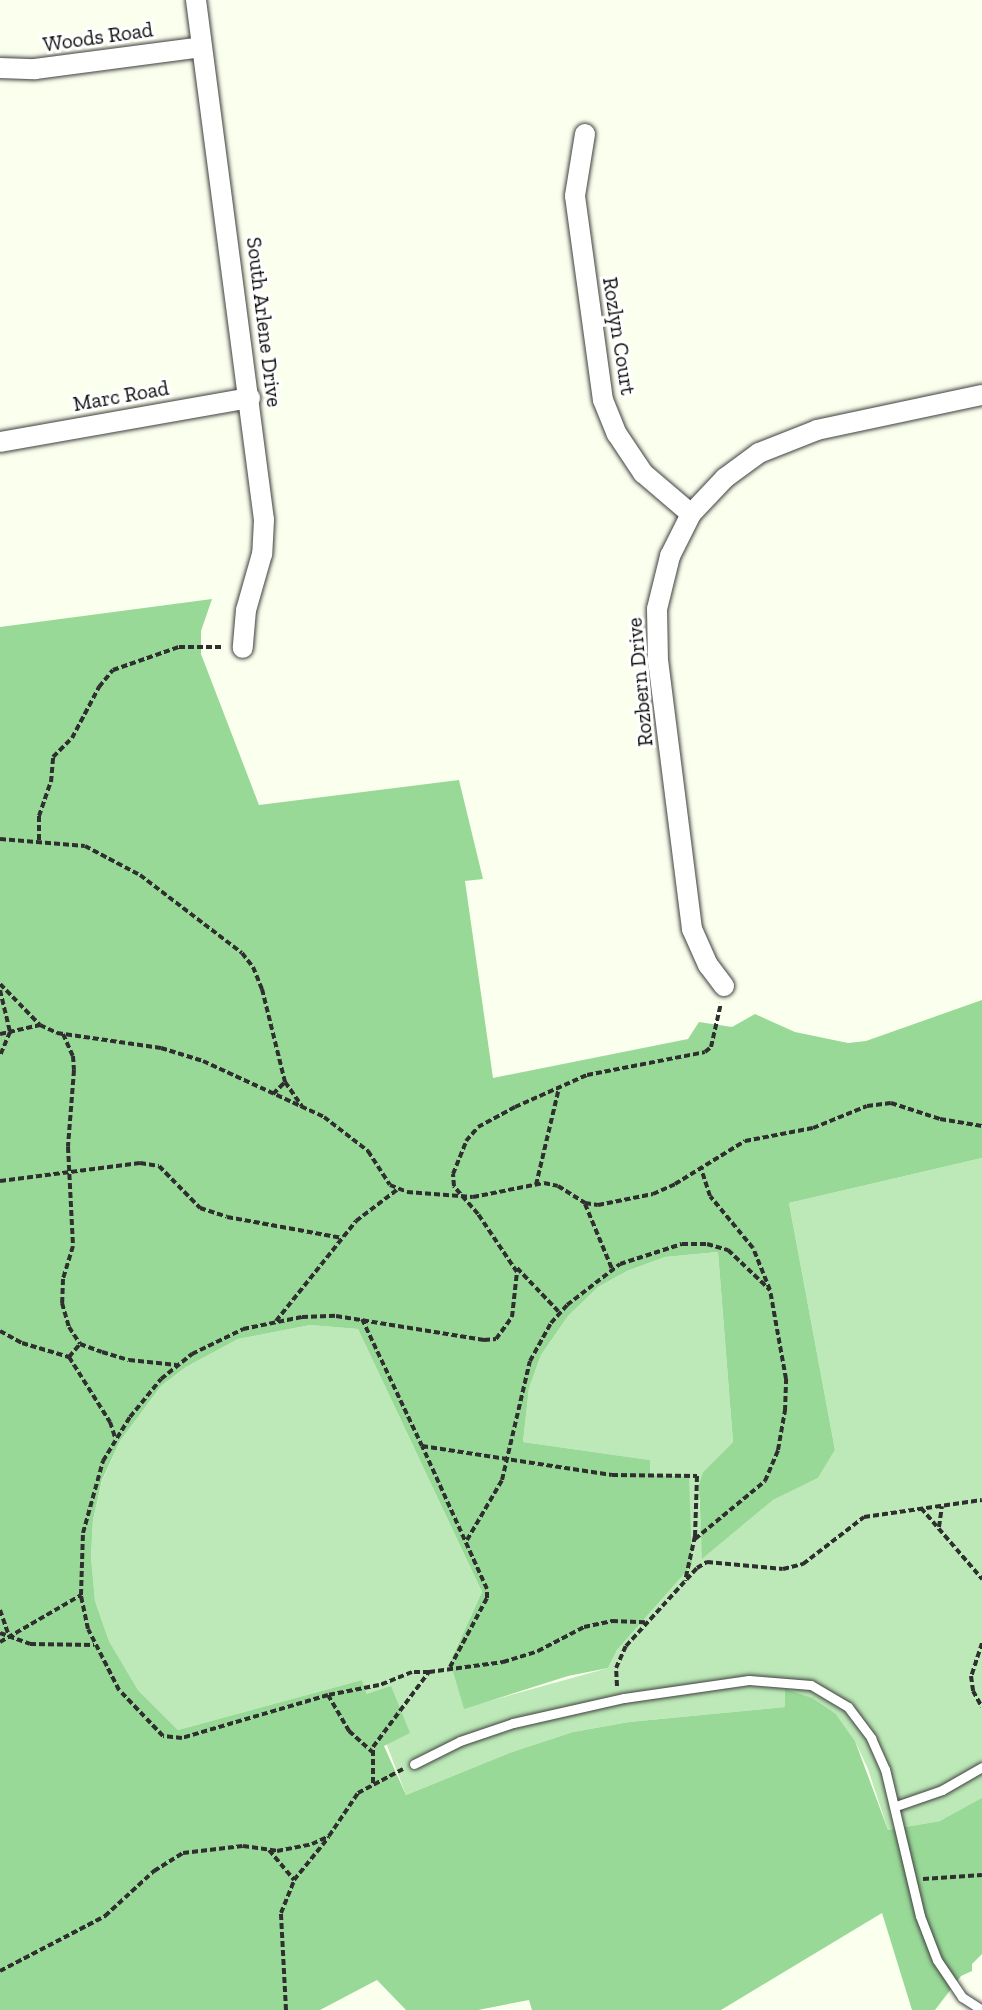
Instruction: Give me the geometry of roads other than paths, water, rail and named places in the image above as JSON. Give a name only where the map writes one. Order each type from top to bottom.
[{"type":"street","name":"South Arlene Drive","points":[[196,0],[250,398],[264,532],[246,610],[243,648]]},
{"type":"street","name":"Woods Road","points":[[0,68],[35,69],[202,47]]},
{"type":"street","name":"Rozlyn Court","points":[[585,134],[575,196],[603,400],[617,435],[643,473],[691,514]]},
{"type":"street","name":"Rozbern Drive","points":[[724,986],[708,965],[692,929],[656,639],[661,585],[691,514],[725,478],[759,453],[790,438],[982,395]]},
{"type":"street","name":"Marc Road","points":[[0,442],[250,398]]},
{"type":"lane","points":[[414,1764],[460,1741],[513,1723],[618,1699],[749,1680],[812,1685],[848,1707],[871,1738],[896,1806],[920,1916],[945,1975],[962,1997],[982,2010]]},
{"type":"lane","points":[[896,1806],[942,1790],[982,1767]]}]
